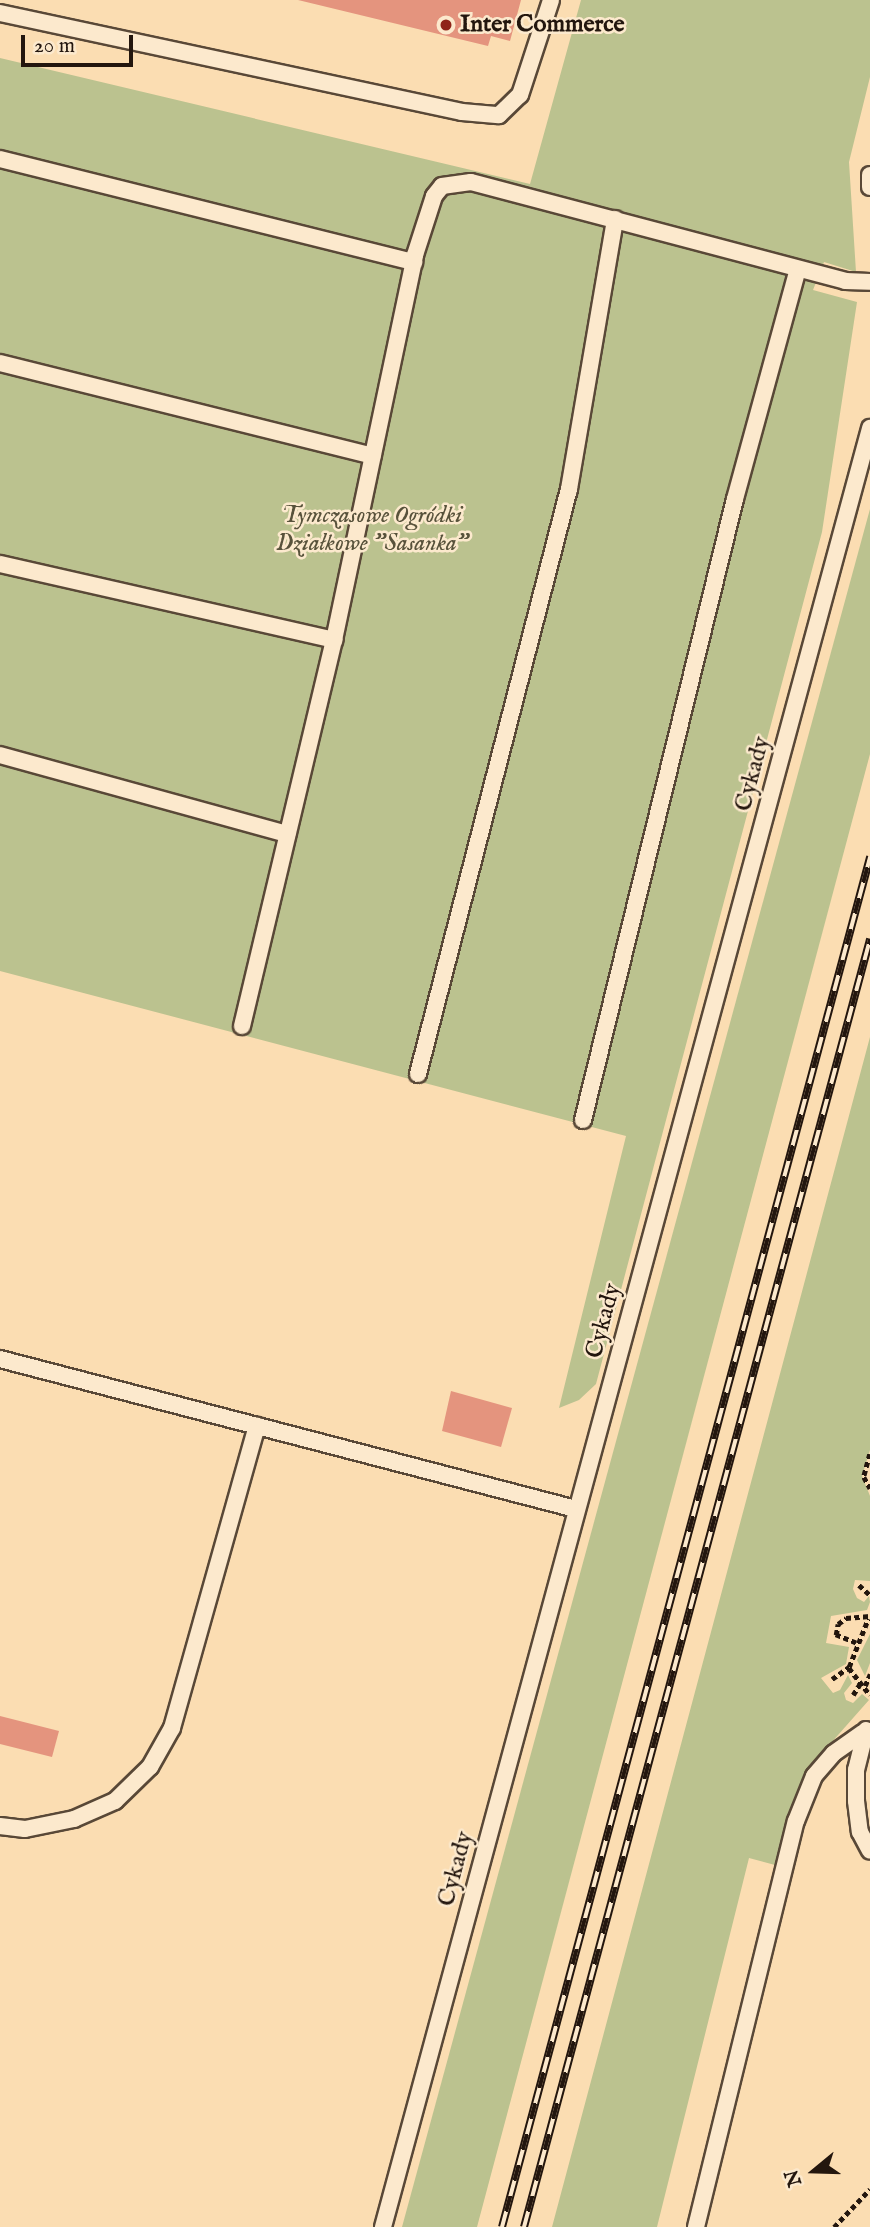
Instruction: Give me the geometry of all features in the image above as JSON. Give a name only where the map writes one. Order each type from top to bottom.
[{"type":"lane","points":[[0,13],[462,112],[499,115],[520,95],[551,0]]},
{"type":"lane","points":[[0,159],[414,262]]},
{"type":"lane","points":[[870,175],[870,187]]},
{"type":"lane","points":[[242,1026],[334,640],[414,262],[427,208],[442,186],[471,182],[845,281],[870,282]]},
{"type":"lane","points":[[418,1074],[569,489],[615,219]]},
{"type":"lane","points":[[583,1120],[735,499],[799,268]]},
{"type":"lane","points":[[0,363],[373,456]]},
{"type":"lane","name":"Cykady","points":[[383,2227],[870,428]]},
{"type":"lane","points":[[0,564],[334,640]]},
{"type":"lane","points":[[0,755],[287,834]]},
{"type":"lane","points":[[0,1359],[576,1509]]},
{"type":"lane","points":[[0,1826],[25,1829],[74,1819],[115,1801],[150,1767],[172,1728],[257,1426]]},
{"type":"lane","points":[[866,1729],[856,1801],[860,1832],[870,1851]]},
{"type":"lane","points":[[696,2227],[796,1821],[814,1776],[834,1754],[866,1729]]},
{"type":"path","points":[[870,1454],[864,1477],[870,1488]]},
{"type":"path","points":[[859,1585],[870,1595]]},
{"type":"path","points":[[832,1679],[849,1667],[856,1643],[869,1617],[846,1618],[838,1623],[836,1635],[856,1643]]},
{"type":"path","points":[[849,1667],[870,1695]]},
{"type":"path","points":[[853,1695],[870,1674]]},
{"type":"path","points":[[834,2227],[870,2189]]},
{"type":"green space","name":"Tymczasowe Ogródki Działkowe \"Sasanka\"","points":[[581,0],[870,0],[870,77],[849,162],[856,272],[824,262],[813,290],[857,302],[822,532],[596,1384],[579,1400],[559,1408],[626,1136],[0,971],[0,58],[530,184]]},
{"type":"green space","points":[[870,509],[870,754],[477,2227],[402,2227]]},
{"type":"green space","points":[[870,1037],[870,1450],[862,1476],[870,1496],[870,1581],[855,1580],[853,1589],[857,1598],[864,1602],[869,1596],[870,1602],[867,1610],[831,1616],[826,1643],[849,1647],[846,1664],[821,1678],[833,1693],[840,1690],[848,1675],[852,1683],[844,1693],[846,1700],[853,1703],[862,1694],[869,1700],[808,1769],[775,1865],[749,1858],[657,2227],[552,2227]]},
{"type":"green space","points":[[870,1634],[870,1663],[865,1676],[857,1660]]},
{"type":"building","name":"Inter Commerce","points":[[298,0],[521,0],[510,41],[491,36],[488,46]]},
{"type":"building","points":[[451,1391],[512,1408],[501,1447],[442,1431]]},
{"type":"building","points":[[0,1716],[59,1731],[52,1757],[0,1744]]},
{"type":"railway","points":[[502,2227],[870,857]]},
{"type":"railway","points":[[524,2227],[870,939]]},
{"type":"place","name":"Inter Commerce","points":[[446,25]]}]
